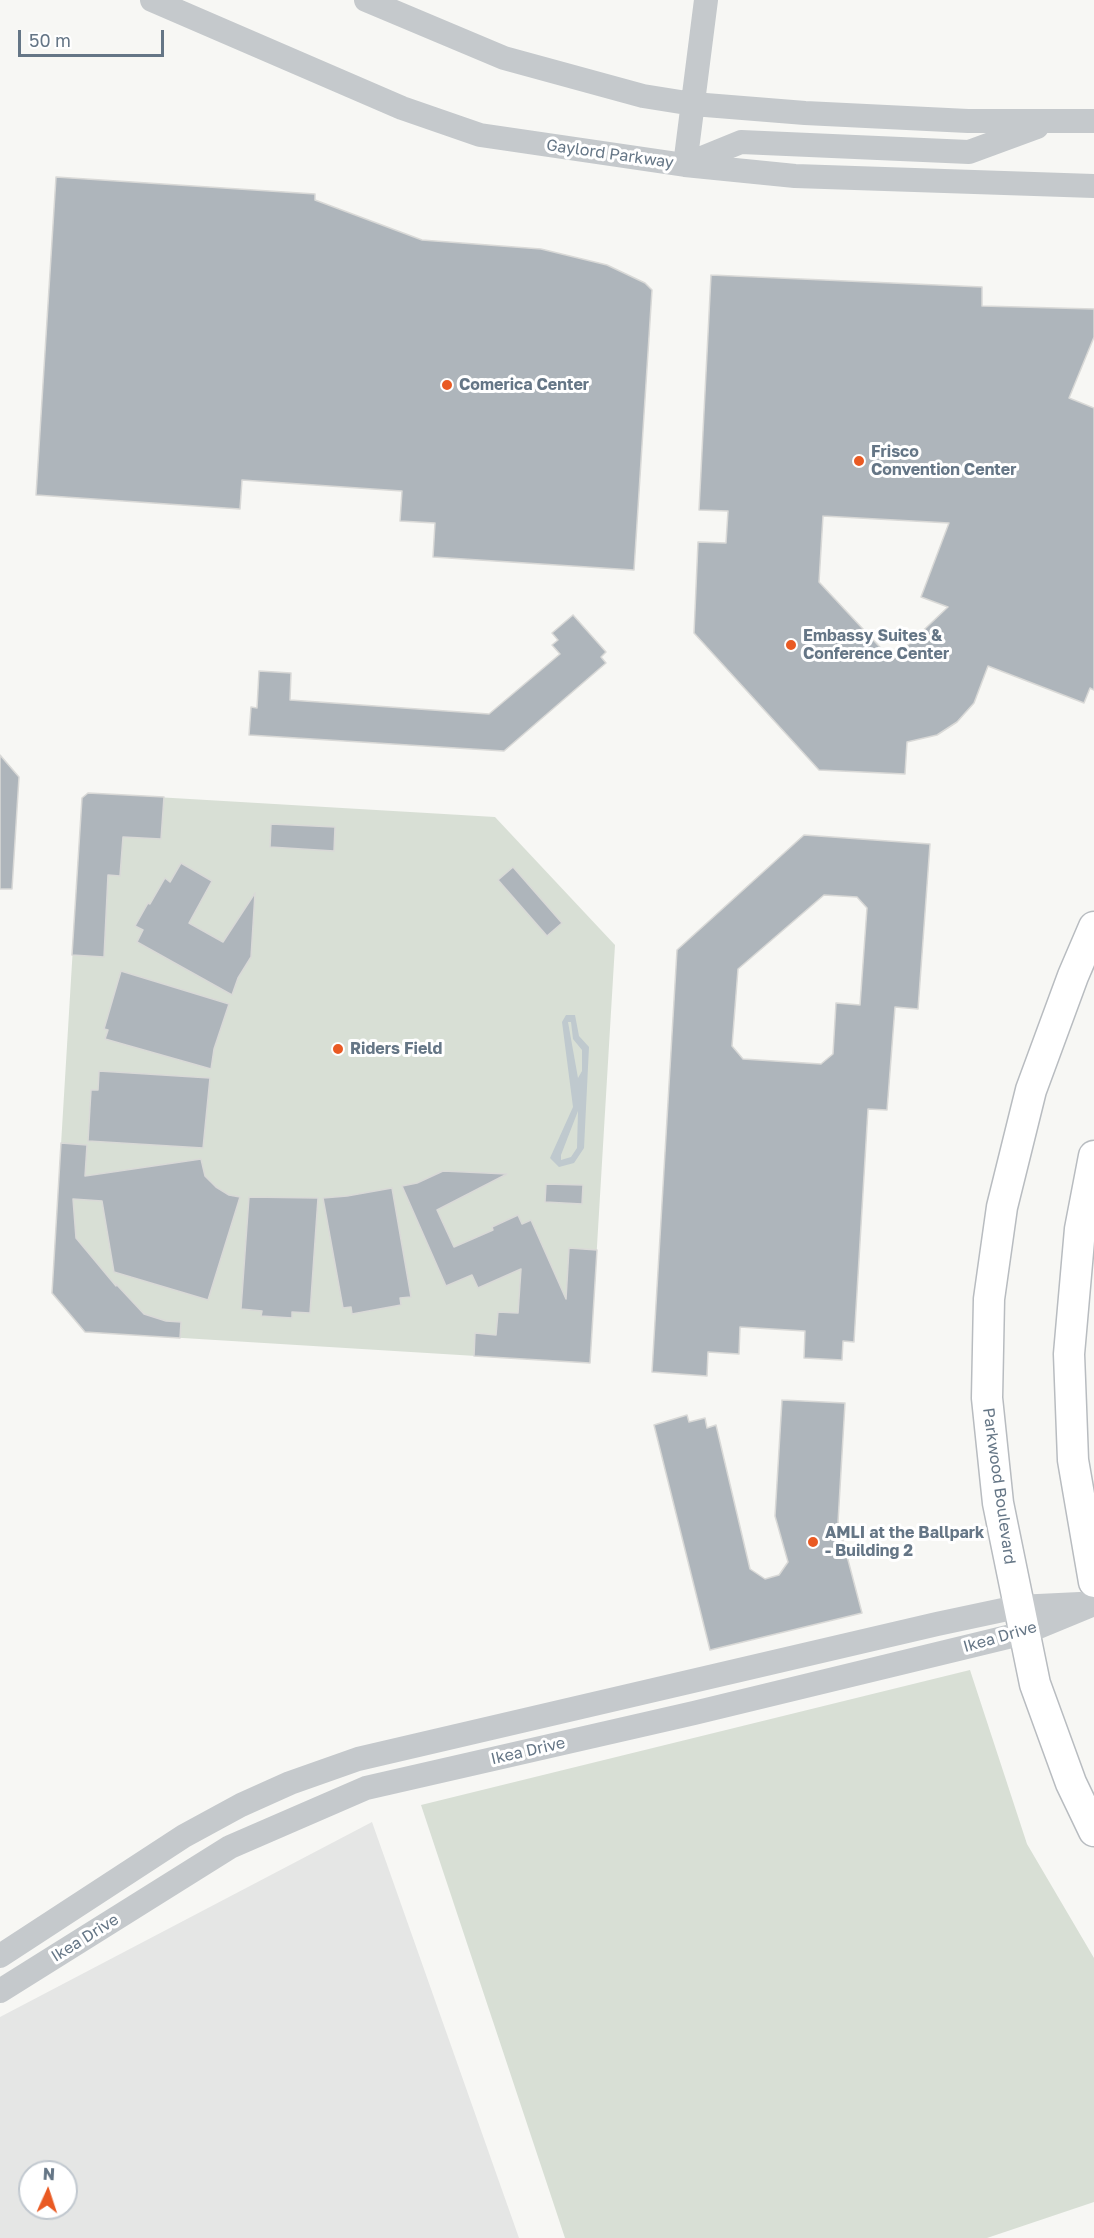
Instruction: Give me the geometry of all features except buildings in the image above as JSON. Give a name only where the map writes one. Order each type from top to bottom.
[{"type":"main road","name":"Parkwood Boulevard","points":[[1094,927],[1031,1090],[1002,1207],[989,1299],[987,1398],[998,1503],[1020,1620],[1035,1684],[1071,1783],[1094,1831]]},
{"type":"main road","points":[[1094,1156],[1080,1229],[1069,1354],[1072,1460],[1094,1582]]},
{"type":"street","name":"Gaylord Parkway","points":[[152,0],[204,10],[402,108],[480,135],[685,165],[795,176],[1094,186]]},
{"type":"street","points":[[366,0],[504,58],[598,86],[693,104],[956,121],[1094,121]]},
{"type":"street","points":[[706,0],[685,165],[741,142],[969,152],[1053,121]]},
{"type":"street","name":"Ikea Drive","points":[[0,1956],[184,1836],[241,1805],[290,1783],[380,1753],[686,1682],[1020,1620],[1094,1604]]},
{"type":"street","name":"Ikea Drive","points":[[0,1990],[230,1847],[366,1788],[694,1713],[1020,1620]]},
{"type":"street","points":[[686,1682],[694,1713]]},
{"type":"shaded area","name":"Riders Field","points":[[88,793],[495,817],[615,945],[590,1363],[85,1332],[52,1293],[82,798]]},
{"type":"shaded area","points":[[566,1015],[575,1015],[579,1036],[589,1047],[584,1148],[574,1163],[559,1167],[550,1158],[573,1107],[562,1022]],"holes":[[[568,1022],[571,1022],[573,1039],[582,1050],[582,1071],[578,1078]],[[578,1111],[577,1148],[571,1157],[561,1160]]]},
{"type":"shaded area","points":[[970,1670],[1027,1844],[1094,1958],[1094,2202],[987,2238],[565,2238],[421,1805]]},
{"type":"shaded area","points":[[372,1822],[519,2238],[0,2238],[0,2017]]},
{"type":"place","name":"Comerica Center","points":[[447,385]]},
{"type":"place","name":"Frisco Convention Center","points":[[859,461]]},
{"type":"place","name":"Embassy Suites & Conference Center","points":[[791,645]]},
{"type":"place","name":"Riders Field","points":[[338,1049]]},
{"type":"place","name":"AMLI at the Ballpark - Building 2","points":[[813,1542]]}]
